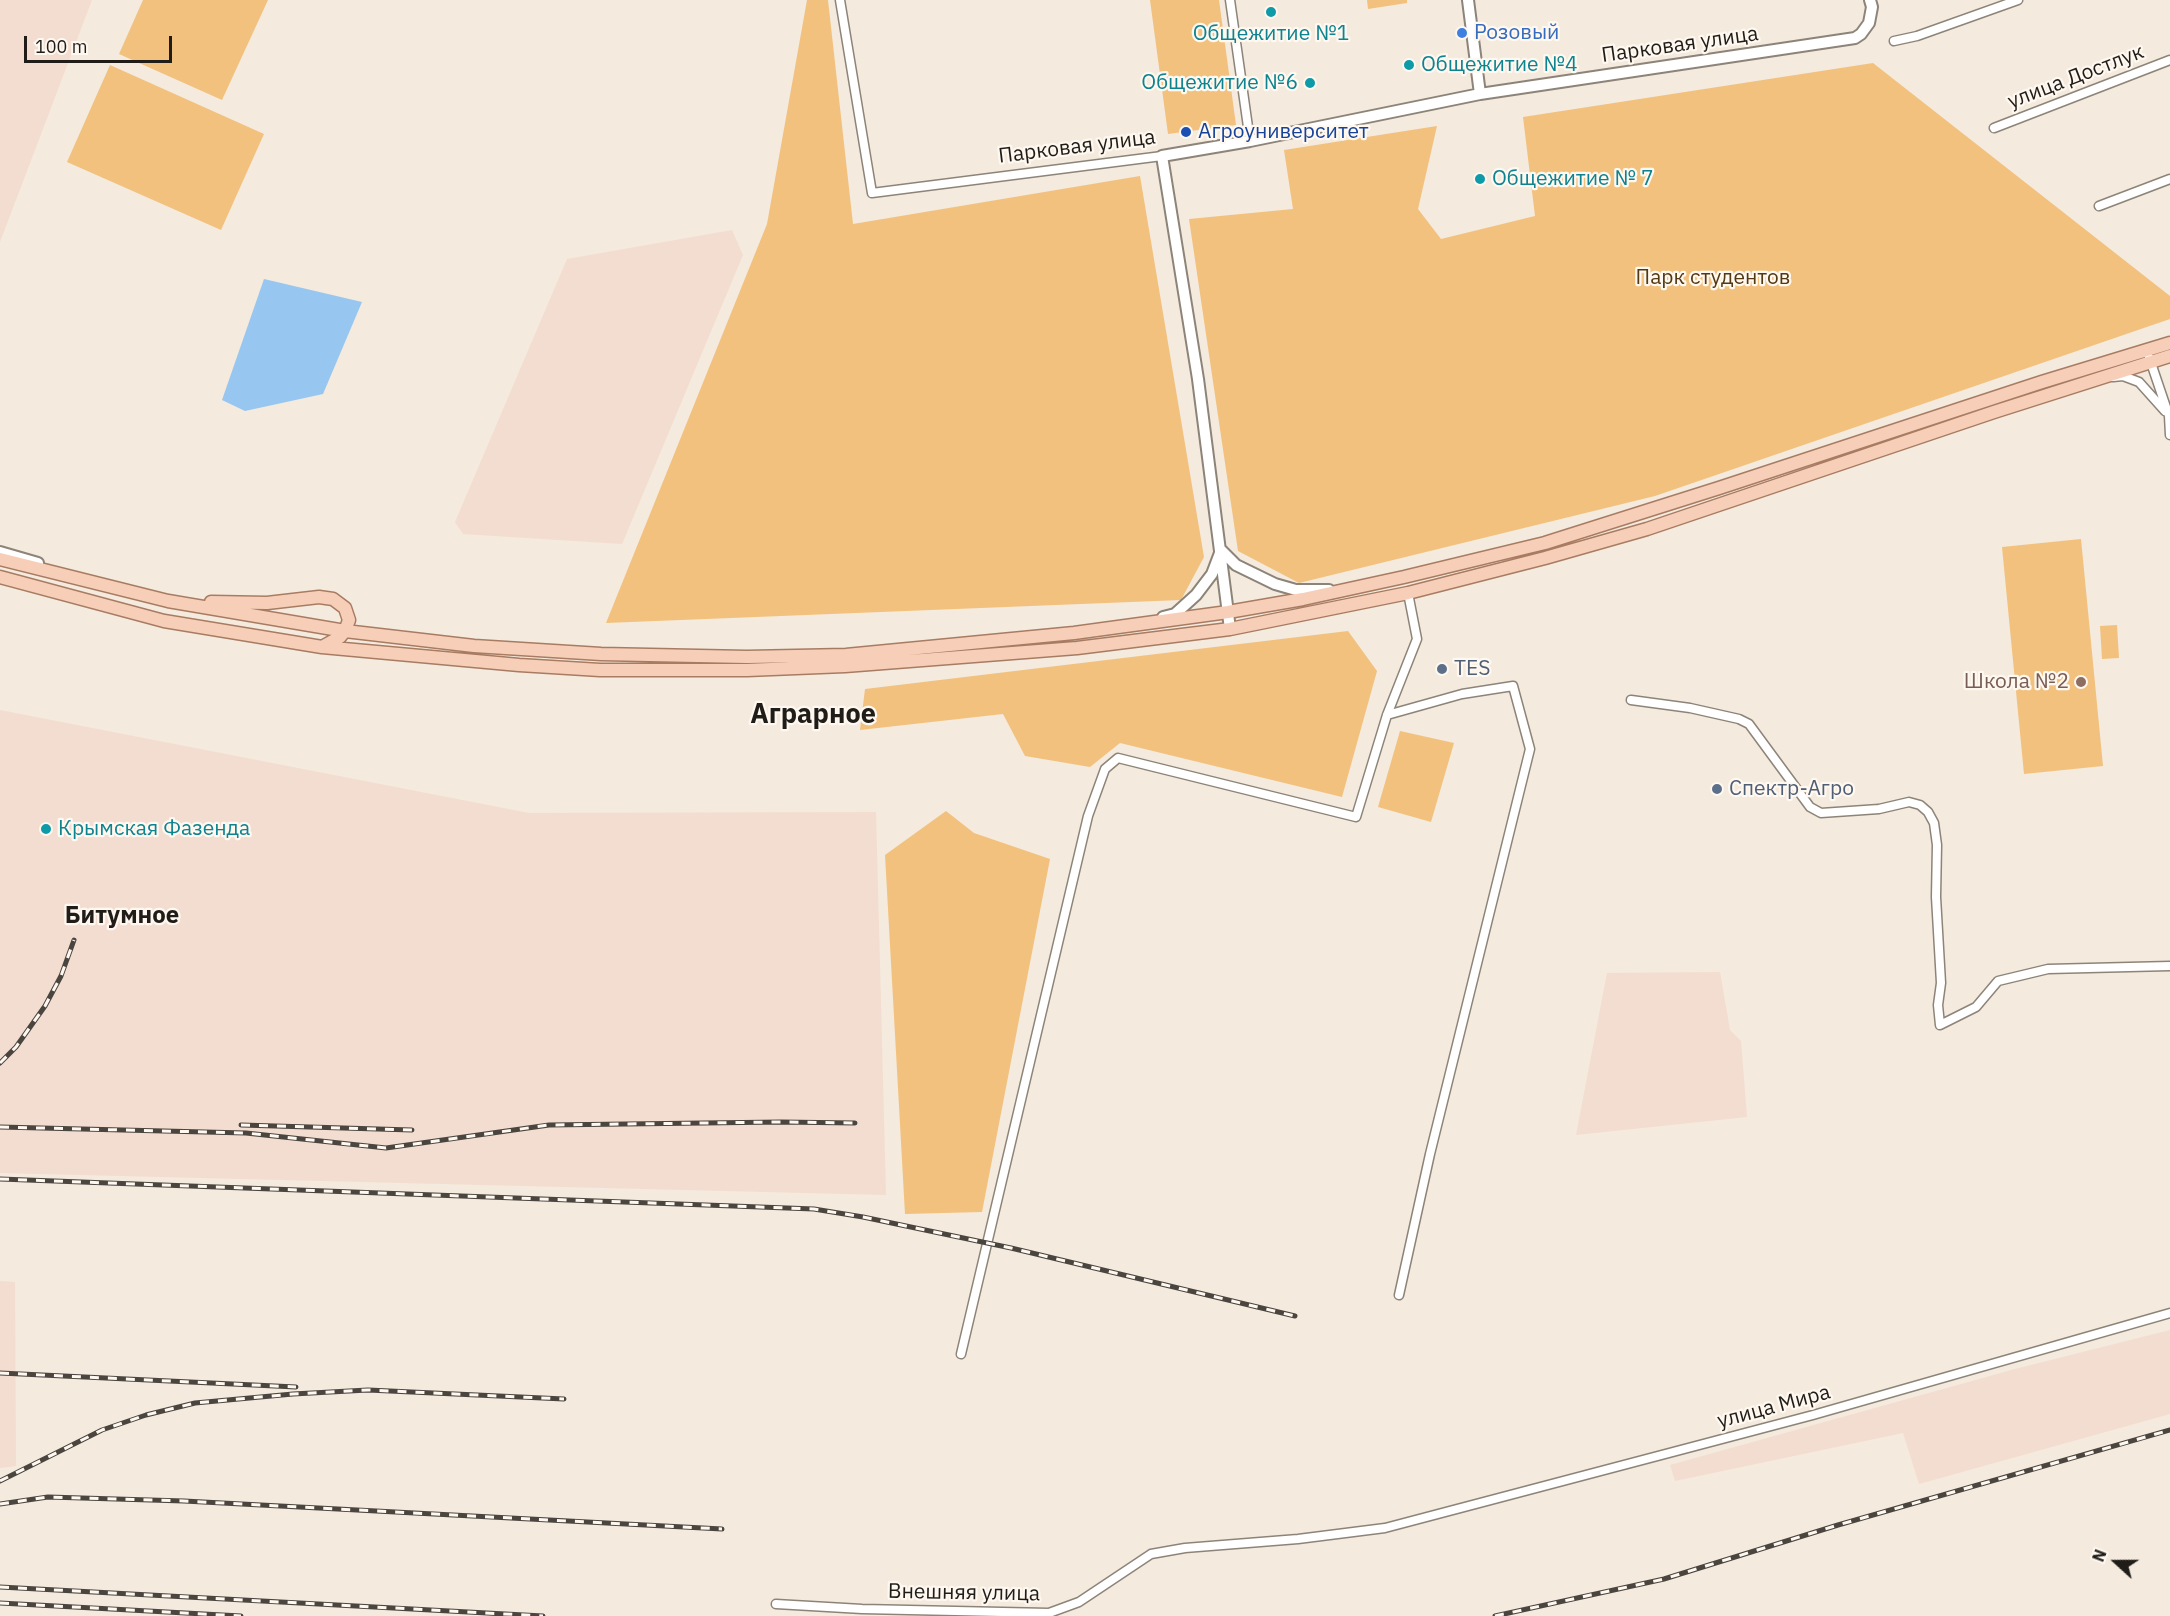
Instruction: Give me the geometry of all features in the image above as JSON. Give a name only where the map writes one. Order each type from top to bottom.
[{"type":"main road","points":[[0,577],[165,621],[322,647],[519,665],[588,669],[747,670],[845,666],[1077,648],[1230,629],[1408,593],[1545,558],[1647,529],[2102,377],[2149,356],[2170,343]]},
{"type":"main road","points":[[0,559],[168,601],[345,631],[474,646],[601,654],[747,657],[846,655],[1141,624],[1228,612],[1347,590],[1545,543],[2031,385],[2149,356],[2170,356]]},
{"type":"main road","points":[[168,601],[267,603],[319,597],[333,599],[340,603],[349,620],[340,637],[322,647]]},
{"type":"street","name":"Парковая улица","points":[[840,0],[872,193],[1162,156],[1250,141],[1480,94],[1855,38],[1869,23],[1872,7],[1870,0]]},
{"type":"street","points":[[1230,0],[1250,141]]},
{"type":"street","points":[[1468,0],[1480,94]]},
{"type":"street","points":[[1894,41],[1917,36],[2018,0]]},
{"type":"street","name":"улица Достлук","points":[[1994,128],[2170,60]]},
{"type":"street","points":[[1162,156],[1198,379],[1230,629]]},
{"type":"street","points":[[2099,206],[2170,178]]},
{"type":"street","points":[[2149,356],[2169,414],[2170,435]]},
{"type":"street","points":[[2102,377],[2123,376],[2139,382],[2169,414]]},
{"type":"street","points":[[1221,550],[1228,559],[1248,572],[1287,588],[1304,591],[1347,590]]},
{"type":"street","points":[[1141,624],[1174,614],[1186,605],[1212,574],[1221,550]]},
{"type":"street","points":[[0,552],[61,569],[95,584]]},
{"type":"street","points":[[962,1354],[1088,816],[1105,769],[1118,758],[1356,817],[1387,715],[1417,639],[1408,593]]},
{"type":"street","points":[[1387,715],[1462,694],[1513,686],[1530,749],[1438,1121],[1399,1294]]},
{"type":"street","points":[[1631,700],[1690,708],[1728,716],[1749,724],[1810,807],[1821,813],[1879,809],[1909,802],[1920,805],[1928,812],[1934,823],[1937,845],[1936,897],[1941,983],[1938,1005],[1940,1025],[1976,1007],[1998,981],[2048,969],[2170,966]]},
{"type":"street","name":"улица Мира","points":[[1385,1528],[1813,1415],[2170,1313]]},
{"type":"street","name":"Внешняя улица","points":[[776,1604],[862,1610],[1049,1613],[1079,1602],[1151,1554],[1185,1548],[1299,1539],[1385,1528]]},
{"type":"shaded area","points":[[0,0],[92,0],[0,242]]},
{"type":"shaded area","points":[[732,230],[743,255],[622,544],[463,534],[455,522],[567,259]]},
{"type":"shaded area","points":[[0,710],[529,813],[876,812],[886,1195],[0,1173]]},
{"type":"shaded area","points":[[1720,972],[1730,1030],[1741,1041],[1747,1117],[1576,1135],[1607,973]]},
{"type":"shaded area","points":[[0,1281],[15,1282],[16,1466],[0,1468]]},
{"type":"shaded area","points":[[2170,1330],[2170,1414],[1919,1484],[1903,1433],[1675,1481],[1670,1465],[2015,1369]]},
{"type":"green space","points":[[143,0],[268,0],[222,100],[119,54]]},
{"type":"green space","points":[[807,0],[828,0],[853,224],[1140,176],[1204,557],[1181,600],[606,623],[767,224]]},
{"type":"green space","points":[[1150,0],[1219,0],[1236,125],[1168,134]]},
{"type":"green space","points":[[1367,0],[1407,0],[1407,3],[1368,9]]},
{"type":"green space","name":"Парк студентов","points":[[1873,63],[2170,296],[2170,319],[1655,496],[1299,583],[1238,551],[1189,219],[1293,209],[1284,150],[1437,126],[1418,209],[1441,239],[1535,216],[1523,117]]},
{"type":"green space","points":[[110,65],[264,134],[221,230],[67,162]]},
{"type":"green space","points":[[2081,539],[2103,766],[2024,774],[2002,547]]},
{"type":"green space","points":[[2117,625],[2119,658],[2102,659],[2100,626]]},
{"type":"green space","points":[[1348,631],[1377,671],[1342,797],[1120,743],[1090,767],[1025,756],[1003,714],[860,730],[865,689]]},
{"type":"green space","points":[[1400,731],[1454,743],[1431,822],[1378,807]]},
{"type":"green space","points":[[946,811],[974,833],[1050,859],[982,1212],[905,1214],[885,855]]},
{"type":"water","points":[[264,279],[362,302],[323,394],[245,411],[222,400]]},
{"type":"railway","points":[[0,1063],[16,1047],[45,1006],[61,976],[74,940]]},
{"type":"railway","points":[[0,1127],[246,1133],[386,1148],[549,1125],[855,1123]]},
{"type":"railway","points":[[241,1125],[412,1130]]},
{"type":"railway","points":[[0,1179],[814,1209],[1011,1248],[1295,1316]]},
{"type":"railway","points":[[0,1373],[296,1387]]},
{"type":"railway","points":[[0,1481],[102,1430],[146,1415],[195,1403],[368,1390],[564,1399]]},
{"type":"railway","points":[[1495,1616],[1664,1579],[1838,1525],[2170,1430]]},
{"type":"railway","points":[[0,1504],[48,1497],[184,1501],[722,1529]]},
{"type":"railway","points":[[0,1587],[543,1616]]},
{"type":"railway","points":[[0,1603],[241,1616]]},
{"type":"place","name":"Общежитие №1","points":[[1271,12]]},
{"type":"place","name":"Розовый","points":[[1462,33]]},
{"type":"place","name":"Общежитие №4","points":[[1409,65]]},
{"type":"place","name":"Общежитие №6","points":[[1310,83]]},
{"type":"place","name":"Агроуниверситет","points":[[1186,132]]},
{"type":"place","name":"Общежитие № 7","points":[[1480,179]]},
{"type":"place","name":"TES","points":[[1442,669]]},
{"type":"place","name":"Школа №2","points":[[2081,682]]},
{"type":"place","name":"Спектр-Агро","points":[[1717,789]]},
{"type":"place","name":"Крымская Фазенда","points":[[46,829]]},
{"type":"district","name":"Аграрное","points":[[813,715]]},
{"type":"district","name":"Битумное","points":[[122,916]]}]
